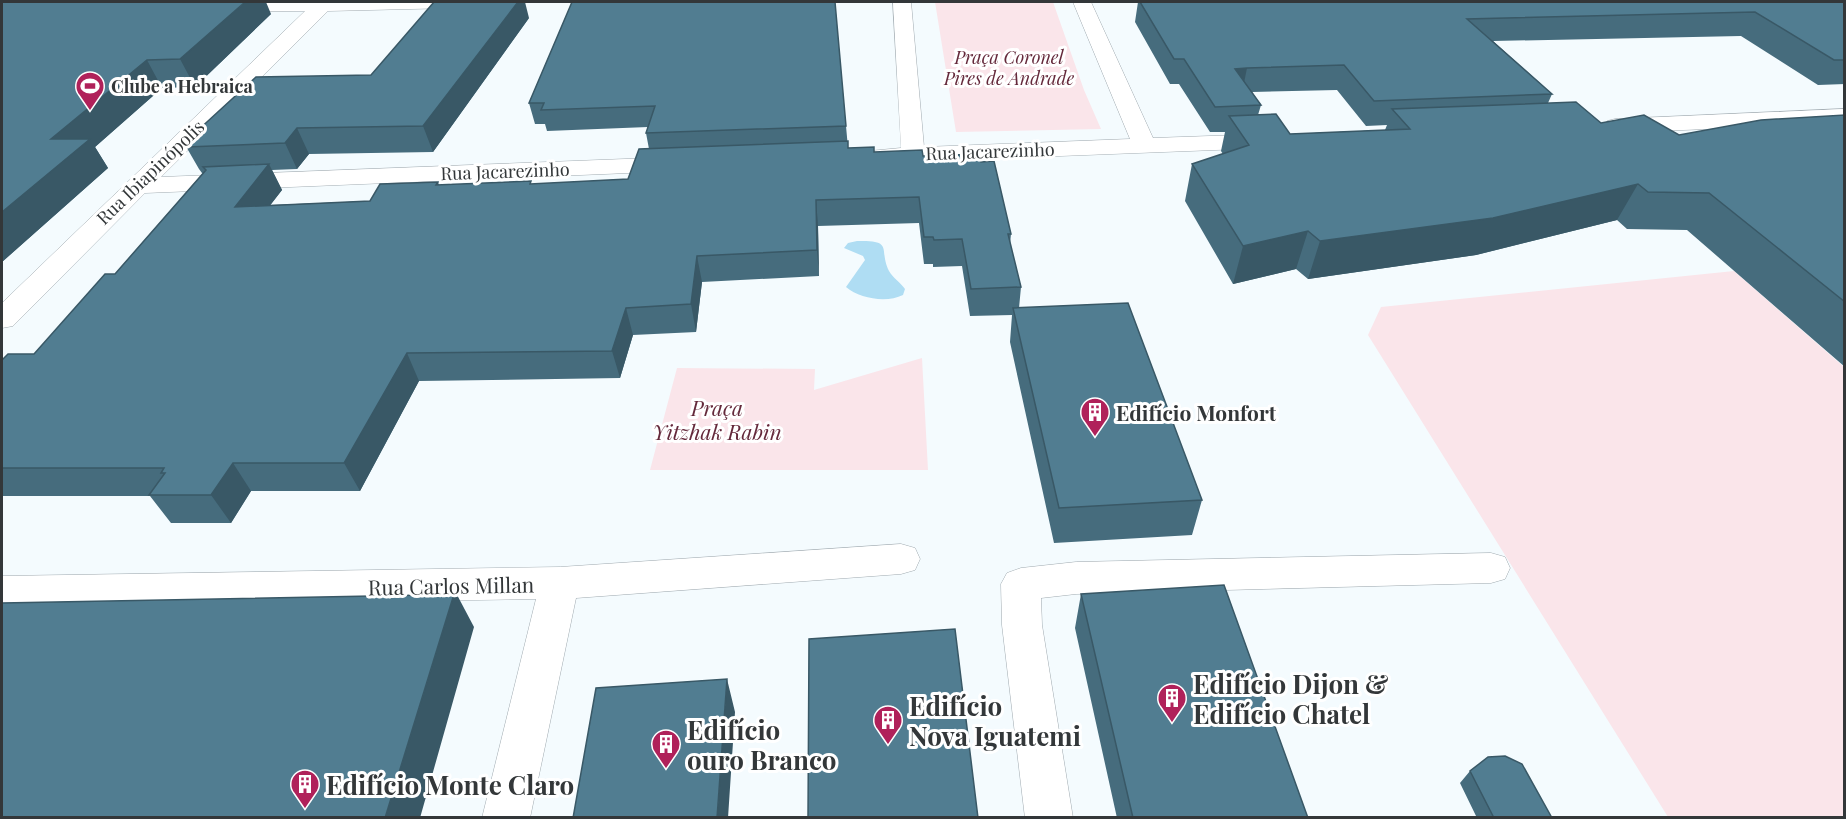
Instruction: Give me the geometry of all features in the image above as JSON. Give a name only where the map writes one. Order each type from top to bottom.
[{"type":"street","points":[[203,8],[452,2]]},
{"type":"street","points":[[902,2],[913,154]]},
{"type":"street","points":[[1082,2],[1145,146]]},
{"type":"street","name":"Rua Ibiapinópolis","points":[[2,319],[324,4]]},
{"type":"street","points":[[1587,127],[1845,116]]},
{"type":"street","name":"Rua Jacarezinho","points":[[854,157],[1289,140]]},
{"type":"street","name":"Rua Jacarezinho","points":[[136,186],[700,163]]},
{"type":"street","name":"Rua Carlos Millan","points":[[2,592],[560,583],[901,559]]},
{"type":"street","points":[[1049,818],[1022,625],[1021,584],[1076,578],[1491,568]]},
{"type":"street","points":[[506,818],[560,583]]},
{"type":"green space","name":"Praça Coronel Pires de Andrade","points":[[935,2],[1053,2],[1084,90],[1101,129],[956,132]]},
{"type":"green space","points":[[1734,271],[1844,367],[1844,817],[1668,817],[1368,335],[1381,307]]},
{"type":"green space","name":"Praça Yitzhak Rabin","points":[[922,358],[928,470],[650,470],[677,368],[815,369],[814,390]]},
{"type":"water","points":[[857,241],[881,244],[889,271],[905,289],[903,295],[889,299],[866,297],[846,287],[865,260],[863,256],[844,248],[848,243]]},
{"type":"building","points":[[2,2],[245,2],[180,59],[147,60],[51,139],[90,139],[2,212]]},
{"type":"building","points":[[434,2],[518,2],[423,126],[297,128],[285,143],[187,147],[184,143],[256,77],[371,75]]},
{"type":"building","points":[[572,2],[835,2],[846,126],[646,133],[655,106],[541,110],[544,103],[529,103]]},
{"type":"building","points":[[1140,2],[1845,2],[1845,60],[1834,60],[1755,12],[1467,19],[1552,94],[1374,101],[1344,65],[1247,68],[1235,69],[1261,105],[1215,107],[1184,59],[1174,59]]},
{"type":"building","points":[[1576,102],[1601,123],[1644,115],[1679,135],[1761,120],[1845,115],[1845,302],[1709,193],[1648,192],[1638,184],[1493,218],[1320,241],[1308,231],[1243,246],[1192,164],[1249,145],[1229,116],[1276,114],[1290,134],[1410,129],[1392,109]]},
{"type":"building","points":[[848,141],[848,148],[874,147],[874,152],[922,150],[923,156],[980,154],[981,162],[994,161],[1021,287],[971,289],[962,239],[934,240],[933,237],[924,237],[919,197],[816,200],[817,250],[697,256],[691,304],[626,308],[612,351],[407,353],[344,463],[233,463],[211,495],[149,495],[165,473],[161,473],[164,468],[2,468],[2,360],[8,354],[34,354],[105,274],[115,274],[206,170],[203,167],[269,164],[235,207],[370,201],[380,184],[438,182],[436,185],[531,181],[530,184],[628,179],[639,149]]},
{"type":"building","name":"Edifício Monfort","points":[[1128,303],[1202,500],[1059,508],[1013,308]]},
{"type":"building","name":"Edifício Dijon & Edifício Chatel","points":[[1224,585],[1308,818],[1133,818],[1081,594]]},
{"type":"building","points":[[455,591],[385,818],[2,818],[2,603],[425,595]]},
{"type":"building","name":"Edifício Nova Iguatemi","points":[[955,629],[978,818],[808,818],[809,639]]},
{"type":"building","name":"Edifício ouro Branco","points":[[727,679],[717,818],[573,818],[596,688]]},
{"type":"building","points":[[1505,756],[1522,764],[1552,818],[1494,818],[1470,771],[1488,757]]},
{"type":"place","name":"Clube a Hebraica","points":[[90,112]]},
{"type":"place","name":"Edifício Monfort","points":[[1095,438]]},
{"type":"place","name":"Edifício Dijon & Edifício Chatel","points":[[1172,724]]},
{"type":"place","name":"Edifício Nova Iguatemi","points":[[888,746]]},
{"type":"place","name":"Edifício ouro Branco","points":[[666,770]]},
{"type":"place","name":"Edifício Monte Claro","points":[[305,810]]}]
